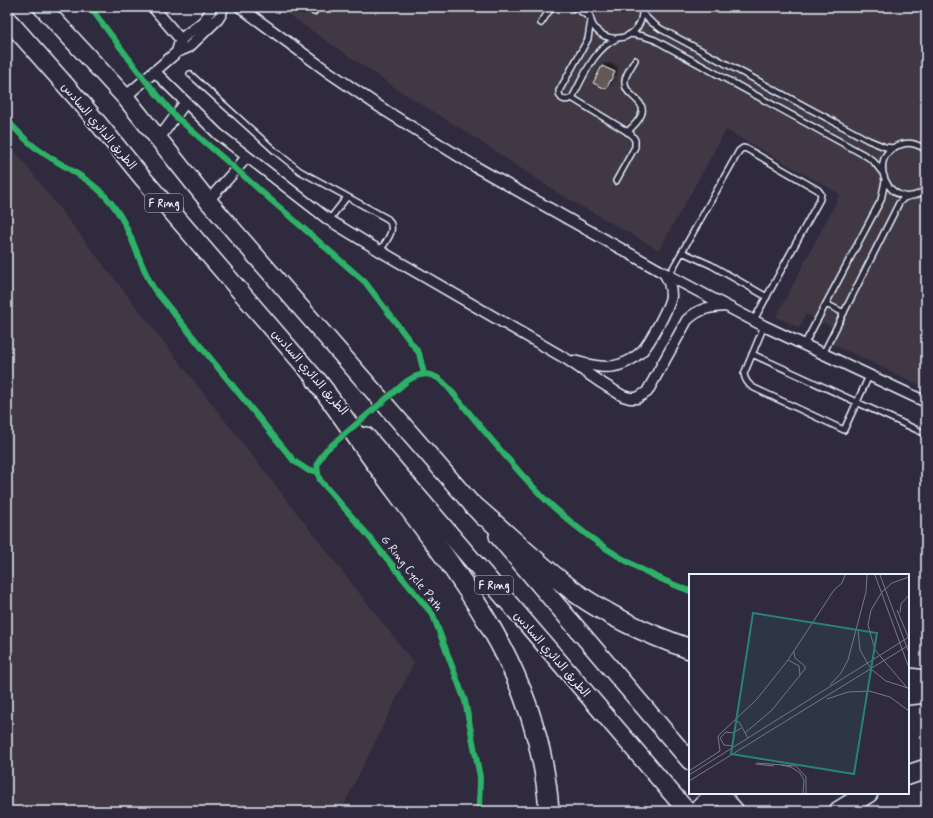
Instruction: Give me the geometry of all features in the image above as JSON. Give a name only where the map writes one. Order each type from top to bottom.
[{"type":"highway","name":"F Ring","points":[[42,7],[125,97],[208,201],[474,506],[689,760]]},
{"type":"highway","name":"الطريق الدائري السادس","points":[[8,21],[84,106],[141,176],[687,811]]},
{"type":"highway","points":[[318,382],[468,590],[490,624],[506,654],[533,721],[545,776],[549,811]]},
{"type":"highway","points":[[474,506],[576,593],[602,610],[633,627],[689,649]]},
{"type":"highway","points":[[909,678],[926,680]]},
{"type":"highway","points":[[909,695],[926,693]]},
{"type":"highway","points":[[909,775],[926,769]]},
{"type":"highway","points":[[698,811],[716,794]]},
{"type":"highway","points":[[718,794],[735,811]]},
{"type":"highway","points":[[839,811],[866,794]]},
{"type":"street","points":[[55,7],[66,34]]},
{"type":"street","points":[[153,7],[181,40]]},
{"type":"street","points":[[177,52],[181,40],[206,19],[211,7]]},
{"type":"street","points":[[125,97],[177,52],[189,47],[218,19],[223,7]]},
{"type":"street","points":[[240,7],[327,71],[386,111],[476,167],[667,274],[764,326],[926,402]]},
{"type":"street","points":[[154,71],[218,134],[329,220],[568,360],[623,396],[637,398],[650,389],[687,320],[696,312],[705,308],[726,306]]},
{"type":"street","points":[[158,140],[185,103]]},
{"type":"street","points":[[208,201],[247,157]]},
{"type":"street","points":[[568,360],[599,367],[607,367],[629,361],[642,351],[647,346],[668,306],[670,298],[670,285],[667,274]]},
{"type":"lane","points":[[309,7],[314,12]]},
{"type":"lane","points":[[540,22],[555,7]]},
{"type":"lane","points":[[572,7],[579,10],[590,19],[597,30],[602,34],[607,37],[618,38]]},
{"type":"lane","points":[[590,7],[588,39],[559,91],[560,97],[566,100],[572,98],[598,52],[608,43],[630,34],[639,25],[642,10]]},
{"type":"lane","points":[[642,10],[650,22],[661,29],[868,140],[885,147],[894,148]]},
{"type":"lane","points":[[630,34],[655,40],[868,157],[882,172],[888,186],[899,194],[911,196]]},
{"type":"lane","points":[[627,132],[638,122],[642,112],[640,104],[629,91],[625,79],[635,60]]},
{"type":"lane","points":[[190,74],[300,171],[386,217],[390,221],[392,231],[380,251]]},
{"type":"lane","points":[[572,98],[633,137],[636,147],[616,181]]},
{"type":"lane","points":[[882,172],[886,156],[899,145],[912,143],[926,150]]},
{"type":"lane","points":[[667,274],[682,252],[739,151],[743,148],[747,149],[818,190],[821,194],[820,199],[754,320]]},
{"type":"lane","points":[[804,345],[881,200],[885,181]]},
{"type":"lane","points":[[823,354],[899,203],[904,198],[925,190]]},
{"type":"lane","points":[[329,220],[347,197]]},
{"type":"lane","points":[[682,252],[710,265],[767,297]]},
{"type":"lane","points":[[826,304],[844,313]]},
{"type":"lane","points":[[764,326],[744,374],[744,380],[747,384],[844,430],[869,376]]},
{"type":"lane","points":[[752,354],[926,434]]},
{"type":"shaded area","points":[[277,7],[926,7],[926,388],[832,344],[839,331],[806,314],[799,328],[776,317],[840,194],[726,130],[659,250],[558,193],[466,132],[400,91]]},
{"type":"shaded area","points":[[7,141],[414,663],[341,811],[7,811]]},
{"type":"building","points":[[602,66],[615,72],[606,89],[593,83]]},
{"type":"cycle path","points":[[90,7],[145,80],[175,116],[365,282],[419,353],[424,374]]},
{"type":"cycle path","points":[[7,120],[32,145],[90,182],[115,207],[122,218],[154,289],[294,461],[309,471],[317,471]]},
{"type":"cycle path","name":"G Ring Cycle Path","points":[[479,811],[480,777],[465,701],[433,615],[366,533],[320,480],[317,468],[326,450],[407,381],[423,374],[428,374],[438,378],[447,386],[540,495],[573,524],[604,547],[637,567],[689,591]]}]
